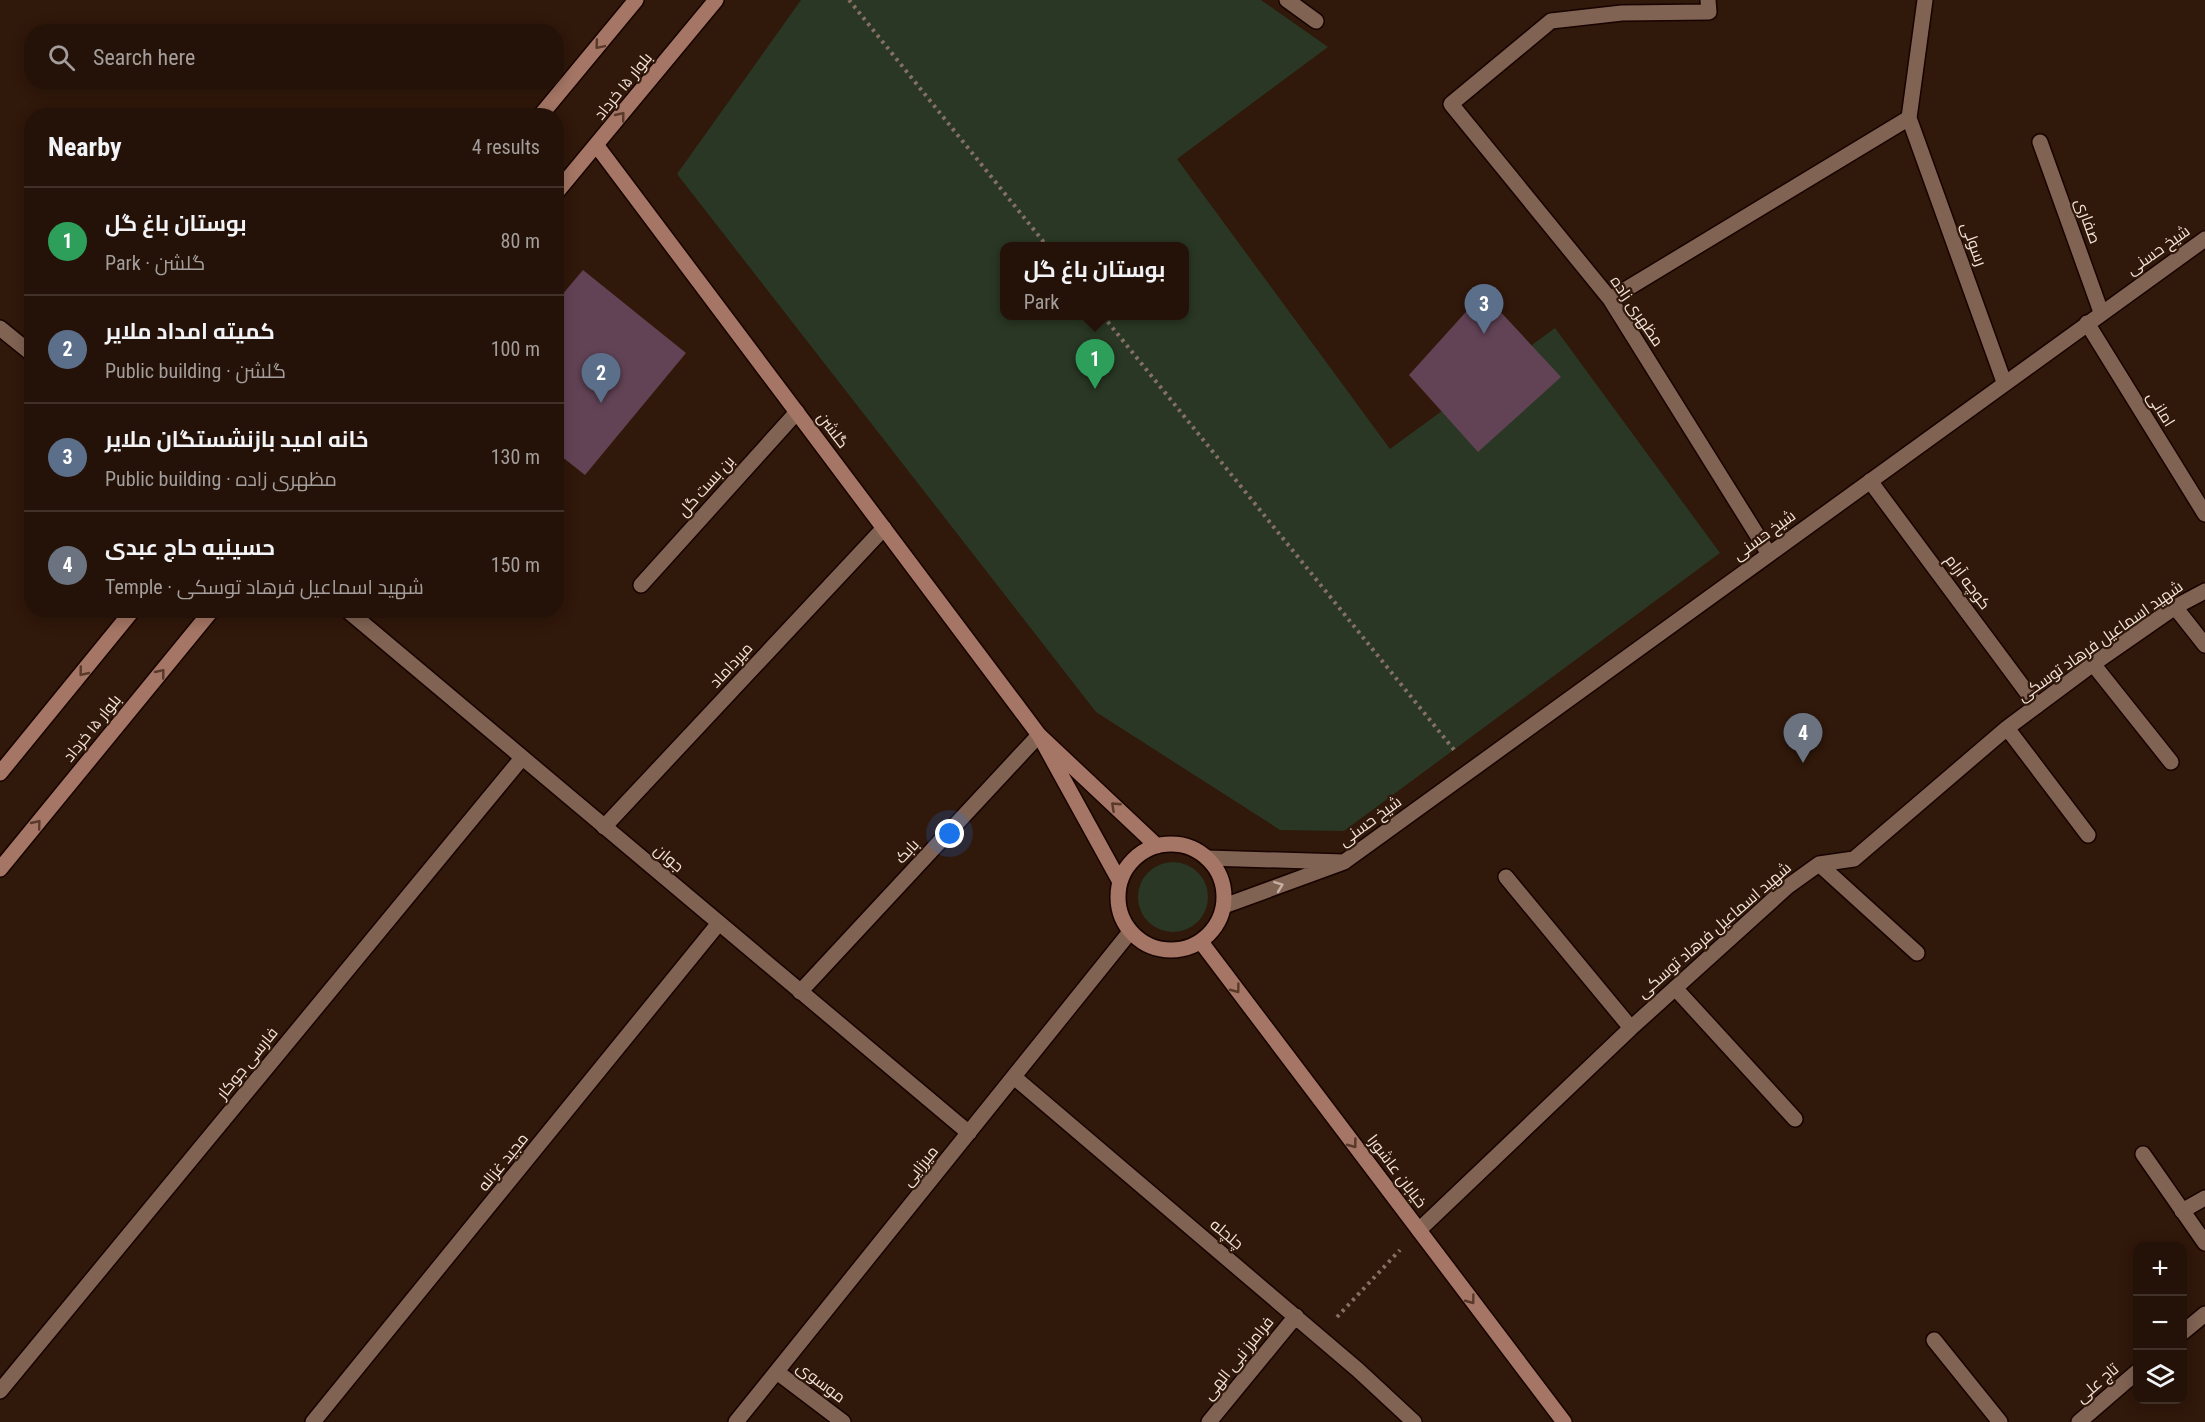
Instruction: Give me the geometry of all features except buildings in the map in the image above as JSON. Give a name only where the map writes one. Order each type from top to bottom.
[{"type":"main road","points":[[564,87],[636,0]]},
{"type":"main road","name":"بلوار ۱۵ خرداد","points":[[564,184],[716,0]]},
{"type":"main road","points":[[547,108],[562,90]]},
{"type":"main road","name":"گلشن","points":[[597,146],[1039,735]]},
{"type":"main road","points":[[0,773],[126,618]]},
{"type":"main road","name":"بلوار ۱۵ خرداد","points":[[0,869],[205,618]]},
{"type":"main road","points":[[1039,735],[1157,846]]},
{"type":"main road","points":[[1039,735],[1120,882]]},
{"type":"main road","points":[[1175,844],[1192,848],[1207,858],[1218,871],[1224,888],[1224,906],[1212,932],[1201,942],[1172,951],[1156,949],[1130,932],[1122,916],[1118,899],[1120,882],[1134,859],[1157,846],[1175,844]]},
{"type":"main road","name":"خیابان عاشورا","points":[[1201,942],[1564,1422]]},
{"type":"street","points":[[1287,0],[1316,21]]},
{"type":"street","name":"مظهری زاده","points":[[1708,0],[1709,12],[1622,13],[1551,21],[1451,104],[1610,299],[1768,554]]},
{"type":"street","points":[[1610,299],[1909,118],[1925,0]]},
{"type":"street","name":"رسولی","points":[[1909,118],[2004,382]]},
{"type":"street","name":"صفاری","points":[[2040,142],[2102,312]]},
{"type":"street","name":"شیخ حسنی","points":[[1224,906],[1344,862],[2004,382],[2205,239]]},
{"type":"street","name":"امانی","points":[[2087,323],[2205,514]]},
{"type":"street","points":[[0,328],[24,348]]},
{"type":"street","name":"بن بست گل","points":[[641,585],[797,412]]},
{"type":"street","name":"کوچه آرام","points":[[1870,481],[2037,706]]},
{"type":"street","name":"میرداماد","points":[[604,827],[884,528]]},
{"type":"street","name":"شهید اسماعیل فرهاد توسکی","points":[[1419,1230],[1631,1028],[1787,887],[1819,864],[1854,859],[2007,728],[2175,607],[2205,591]]},
{"type":"street","points":[[2175,607],[2205,645]]},
{"type":"street","name":"جوان","points":[[356,618],[969,1133]]},
{"type":"street","points":[[2093,664],[2171,762]]},
{"type":"street","points":[[2007,728],[2088,835]]},
{"type":"street","name":"بابک","points":[[800,992],[1039,735]]},
{"type":"street","name":"فارسی جوکار","points":[[0,1391],[522,758]]},
{"type":"street","points":[[1207,858],[1344,862]]},
{"type":"street","points":[[1819,864],[1917,953]]},
{"type":"street","points":[[1506,877],[1631,1028]]},
{"type":"street","name":"مجید غزاله","points":[[313,1422],[719,923]]},
{"type":"street","name":"میرزایی","points":[[736,1422],[1130,932]]},
{"type":"street","points":[[1675,988],[1795,1119]]},
{"type":"street","name":"چلچله","points":[[1014,1077],[1296,1316],[1413,1422]]},
{"type":"street","points":[[2143,1154],[2205,1243]]},
{"type":"street","points":[[2182,1211],[2205,1198]]},
{"type":"street","points":[[2187,1328],[2205,1314]]},
{"type":"street","name":"فرامرز نبی الهی","points":[[1209,1422],[1296,1316]]},
{"type":"street","points":[[1934,1340],[2000,1422]]},
{"type":"street","name":"موسوی","points":[[777,1372],[843,1422]]},
{"type":"street","name":"تاج علی","points":[[2079,1422],[2133,1375]]},
{"type":"path","points":[[849,0],[1044,242]]},
{"type":"path","points":[[1107,320],[1470,771]]},
{"type":"path","points":[[1318,1336],[1419,1230]]},
{"type":"green space","points":[[801,0],[1261,0],[1328,47],[1177,159],[1390,449],[1555,328],[1720,553],[1344,831],[1280,830],[1096,712],[677,174]]},
{"type":"green space","points":[[1173,862],[1186,865],[1198,872],[1205,884],[1208,897],[1205,910],[1198,922],[1186,929],[1173,932],[1160,929],[1148,922],[1141,910],[1138,897],[1141,884],[1148,872],[1160,865]]},
{"type":"place","name":"خانه امید بازنشستگان ملایر","points":[[1484,334]]},
{"type":"place","name":"بوستان باغ گل","points":[[1095,389]]},
{"type":"place","name":"کمیته امداد ملایر","points":[[601,403]]},
{"type":"place","name":"حسینیه حاج عبدی","points":[[1803,763]]}]
